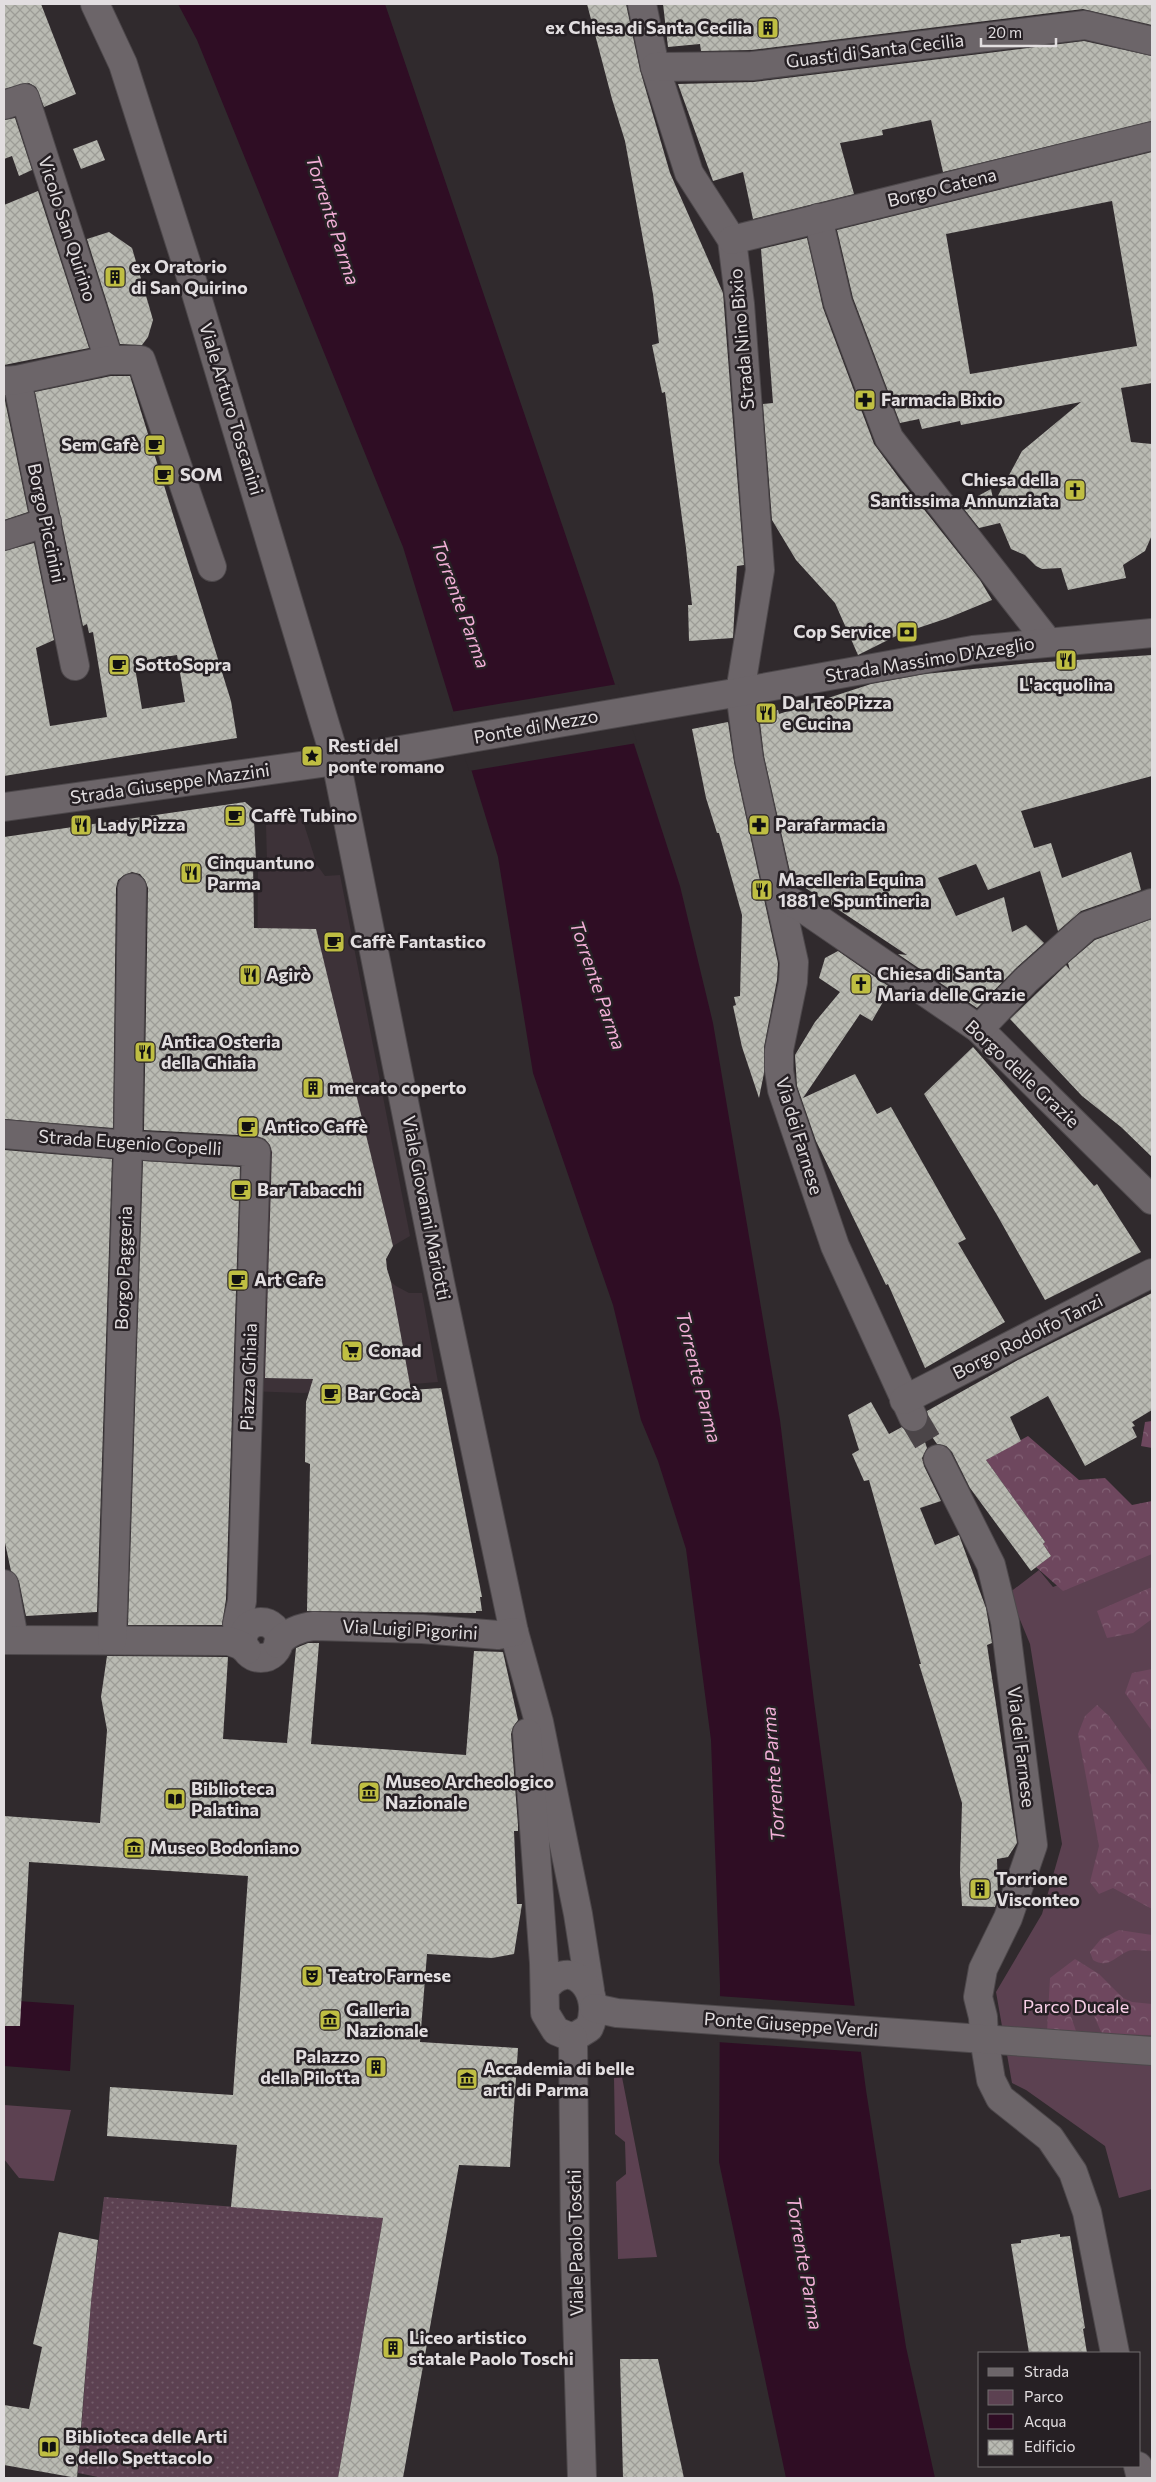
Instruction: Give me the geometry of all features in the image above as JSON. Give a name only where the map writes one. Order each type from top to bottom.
[{"type":"street","name":"Viale Arturo Toscanini","points":[[95,4],[123,64],[227,391],[336,761]]},
{"type":"street","name":"Strada Nino Bixio","points":[[642,4],[655,67],[689,172],[732,240],[740,304],[760,570],[740,692]]},
{"type":"street","name":"Guasti di Santa Cecilia","points":[[655,67],[752,66],[1085,25],[1152,41]]},
{"type":"street","name":"Vicolo San Quirino","points":[[14,102],[109,360]]},
{"type":"street","name":"Borgo Catena","points":[[732,240],[1152,136]]},
{"type":"street","points":[[818,218],[838,303],[889,438],[1048,642]]},
{"type":"street","points":[[10,380],[109,360],[141,360],[212,567]]},
{"type":"street","name":"Borgo Piccinini","points":[[10,380],[46,522],[75,666]]},
{"type":"street","points":[[4,536],[46,522]]},
{"type":"street","name":"Strada Massimo D'Azeglio","points":[[698,700],[973,650],[1152,632]]},
{"type":"street","name":"Via dei Farnese","points":[[740,692],[749,759],[792,951],[794,972],[779,1050],[782,1090],[835,1246],[908,1409]]},
{"type":"street","name":"Ponte di Mezzo","points":[[336,761],[698,700]]},
{"type":"street","name":"Strada Giuseppe Mazzini","points":[[4,807],[336,761]]},
{"type":"street","name":"Viale Giovanni Mariotti","points":[[336,761],[440,1282],[517,1642],[539,1722],[578,1914],[592,1999]]},
{"type":"street","name":"Borgo Paggeria","points":[[112,1640],[128,1145],[133,892]]},
{"type":"street","name":"Borgo delle Grazie","points":[[780,896],[801,906],[979,1029],[1152,1200]]},
{"type":"street","points":[[979,1029],[1026,980],[1087,926],[1152,903]]},
{"type":"street","name":"Strada Eugenio Copelli","points":[[4,1134],[128,1145],[256,1152]]},
{"type":"street","name":"Piazza Ghiaia","points":[[255,1630],[256,1152]]},
{"type":"street","name":"Borgo Rodolfo Tanzi","points":[[908,1409],[1152,1273]]},
{"type":"street","name":"Via dei Farnese","points":[[938,1458],[991,1565],[1005,1622],[1033,1845],[1008,1918],[983,1969],[978,1997],[983,2017],[971,2037],[996,2093],[1004,2102],[1050,2138],[1073,2172],[1087,2212],[1115,2352]]},
{"type":"street","points":[[4,1584],[9,1639]]},
{"type":"street","name":"Via Luigi Pigorini","points":[[9,1639],[233,1642],[255,1630],[294,1624],[305,1627],[422,1629],[498,1635],[517,1642]]},
{"type":"street","name":"Viale Giovanni Mariotti","points":[[517,1642],[545,1989]]},
{"type":"street","points":[[568,1976],[583,1981],[592,1999],[590,2028],[573,2038],[560,2035],[550,2024],[545,2013],[545,1989],[555,1979],[568,1976]]},
{"type":"street","name":"Ponte Giuseppe Verdi","points":[[592,1999],[623,2013],[1152,2051]]},
{"type":"street","name":"Viale Paolo Toschi","points":[[573,2038],[575,2249],[582,2478]]},
{"type":"shaded area","name":"mercato coperto","points":[[302,818],[317,865],[325,876],[340,875],[410,1236],[393,1246],[386,1259],[387,1269],[391,1282],[396,1286],[409,1293],[422,1293],[438,1382],[303,1393],[248,1391],[256,1152],[258,865],[267,862],[266,825]]},
{"type":"green space","points":[[1152,1421],[1152,1448],[1141,1446],[1145,1422]]},
{"type":"green space","points":[[1028,1436],[1079,1480],[1105,1478],[1132,1505],[1152,1501],[1152,1554],[1063,1591],[1036,1567],[1051,1556],[1043,1544],[1045,1542],[986,1460]]},
{"type":"green space","name":"Parco Ducale","points":[[1152,1548],[1152,2189],[1119,2198],[1105,2146],[1026,2090],[1012,2083],[996,1992],[1042,1914],[1062,1844],[1030,1644],[1009,1593],[1039,1570],[1053,1587]]},
{"type":"green space","points":[[1152,1587],[1152,1619],[1133,1633],[1107,1638],[1097,1611]]},
{"type":"green space","points":[[1152,1669],[1152,1731],[1125,1693],[1132,1673]]},
{"type":"green space","points":[[1097,1705],[1109,1716],[1152,1776],[1152,1909],[1113,1888],[1099,1894],[1090,1882],[1099,1846],[1078,1734],[1085,1716]]},
{"type":"green space","points":[[1119,1930],[1152,1935],[1152,1951],[1128,1951],[1107,1963],[1093,1960],[1090,1952],[1101,1939]]},
{"type":"green space","points":[[1075,1959],[1099,1974],[1123,1998],[1132,2002],[1152,2004],[1152,2035],[1102,2034],[1092,2011],[1084,2007],[1069,2011],[1076,2031],[1047,2032],[1050,1978]]},
{"type":"green space","points":[[622,2077],[657,2257],[618,2259],[616,2182],[626,2174],[625,2142],[615,2134],[614,2078]]},
{"type":"green space","points":[[4,2105],[71,2110],[54,2181],[19,2178],[4,2159]]},
{"type":"green space","points":[[104,2197],[383,2218],[338,2478],[103,2478],[78,2473],[91,2302]]},
{"type":"water","name":"Torrente Parma","points":[[178,4],[385,4],[587,598],[680,886],[713,1023],[780,1420],[814,1701],[866,2090],[906,2347],[935,2478],[786,2478],[719,2162],[720,1985],[711,1740],[686,1549],[658,1461],[641,1420],[613,1305],[533,1073],[498,857],[403,547],[197,40]]},
{"type":"water","points":[[4,2000],[74,2005],[70,2071],[4,2066]]},
{"type":"pier","points":[[618,684],[637,743],[469,771],[451,712]]},
{"type":"pier","points":[[718,1996],[857,2006],[863,2052],[717,2042]]},
{"type":"building","points":[[4,4],[41,4],[76,94],[44,107],[36,87],[29,83],[4,89]]},
{"type":"building","points":[[587,4],[626,4],[640,70],[670,173],[723,293],[744,565],[737,566],[733,638],[689,641],[688,605],[692,605],[665,392],[662,393],[652,345],[659,343],[653,294],[625,141]]},
{"type":"building","points":[[663,4],[1152,4],[1152,25],[1083,9],[751,50],[701,51],[700,44],[668,47]]},
{"type":"building","points":[[1084,41],[1152,56],[1152,121],[943,172],[931,120],[882,130],[883,135],[840,143],[854,194],[753,219],[743,172],[713,181],[678,84],[754,82]]},
{"type":"building","points":[[15,118],[32,170],[19,176],[12,156],[4,159],[4,120]]},
{"type":"building","points":[[97,140],[105,160],[81,169],[73,149]]},
{"type":"building","points":[[1152,152],[1152,383],[1121,388],[1131,442],[1152,444],[1152,535],[1145,551],[1123,565],[1126,578],[1068,590],[1061,568],[1042,569],[1025,555],[1011,549],[1000,523],[979,528],[961,505],[991,489],[994,503],[1022,451],[1081,402],[961,425],[960,421],[922,429],[919,419],[900,423],[853,298],[837,230]],"holes":[[[1112,201],[1137,346],[970,374],[946,234]]]},
{"type":"building","points":[[38,191],[89,348],[4,365],[4,205]]},
{"type":"building","name":"ex Oratorio di San Quirino","points":[[109,232],[132,248],[149,306],[153,320],[148,337],[142,345],[120,344],[87,239]]},
{"type":"building","points":[[807,238],[823,308],[874,444],[980,580],[992,600],[948,618],[900,634],[858,655],[835,603],[796,560],[772,520],[763,404],[773,403],[761,249]]},
{"type":"building","points":[[111,376],[130,376],[231,701],[237,738],[4,776],[4,551],[34,543],[54,640],[36,648],[50,726],[107,717],[93,632],[89,633],[87,624],[83,626],[35,392]],"holes":[[[177,655],[185,702],[142,709],[134,662]]]},
{"type":"building","points":[[4,396],[28,512],[4,520]]},
{"type":"building","points":[[1152,655],[1152,776],[1021,811],[1034,848],[1051,843],[1062,878],[1131,852],[1141,890],[1081,911],[1058,931],[1040,871],[988,890],[976,864],[938,878],[956,916],[1004,897],[1012,932],[1026,925],[1044,943],[1015,969],[977,1008],[898,954],[907,955],[801,885],[796,887],[793,885],[764,756],[759,714],[778,710],[779,714],[871,684],[925,674],[1031,663]]},
{"type":"building","points":[[728,722],[734,762],[778,963],[777,980],[764,1047],[764,1073],[759,1098],[742,1047],[733,1006],[736,1005],[734,997],[740,996],[742,915],[719,833],[717,833],[706,798],[692,729]]},
{"type":"building","points":[[245,802],[253,809],[254,820],[256,861],[253,861],[254,928],[316,929],[393,1246],[386,1259],[387,1269],[411,1390],[441,1388],[482,1597],[480,1597],[482,1611],[476,1611],[476,1613],[307,1611],[310,1464],[305,1462],[306,1402],[313,1379],[265,1378],[272,1152],[270,1145],[265,1139],[257,1136],[144,1130],[148,888],[140,874],[132,872],[124,875],[118,880],[116,888],[113,1128],[4,1119],[4,837]]},
{"type":"building","points":[[1152,919],[1152,1157],[1121,1127],[1082,1096],[1010,1019],[1066,965],[1070,970],[1068,963],[1095,940]]},
{"type":"building","points":[[838,951],[891,988],[872,1021],[860,1014],[803,1098],[855,1074],[877,1114],[891,1107],[966,1239],[958,1243],[1005,1322],[925,1368],[888,1284],[886,1285],[816,1141],[797,1086],[795,1055],[815,1022],[840,992],[819,978],[825,958]]},
{"type":"building","points":[[973,1047],[1094,1186],[1097,1184],[1141,1252],[1045,1300],[997,1215],[924,1094]]},
{"type":"building","points":[[4,1150],[112,1159],[97,1612],[26,1616],[19,1581],[11,1571],[4,1538]]},
{"type":"building","points":[[143,1161],[240,1167],[226,1599],[222,1625],[128,1625]]},
{"type":"building","points":[[1152,1293],[1152,1410],[1132,1422],[1135,1426],[1132,1427],[1137,1437],[1085,1466],[1048,1396],[1010,1417],[1021,1441],[986,1460],[1045,1542],[1043,1544],[1051,1556],[1031,1571],[970,1488],[952,1452],[946,1446],[937,1444],[925,1427],[928,1419],[927,1411],[1018,1360]]},
{"type":"building","points":[[871,1402],[889,1434],[902,1427],[911,1432],[921,1430],[927,1448],[922,1458],[924,1466],[941,1501],[920,1508],[935,1545],[959,1535],[986,1608],[992,1643],[987,1645],[1017,1843],[1008,1857],[997,1859],[998,1898],[995,1907],[962,1906],[960,1872],[962,1803],[919,1664],[921,1664],[869,1480],[864,1481],[852,1454],[859,1450],[848,1415]]},
{"type":"building","name":"Palazzo della Pilotta","points":[[308,1643],[319,1643],[311,1744],[466,1755],[474,1651],[503,1652],[518,1720],[511,1734],[518,1825],[518,1831],[514,1831],[517,1904],[522,1904],[514,1954],[492,1958],[427,1954],[420,2042],[518,2048],[510,2167],[459,2165],[403,2478],[338,2478],[383,2218],[231,2207],[237,2145],[107,2136],[110,2087],[233,2095],[248,1876],[29,1862],[20,2026],[4,2026],[4,1816],[100,1823],[107,1730],[101,1697],[107,1656],[228,1657],[223,1739],[287,1743],[296,1648]]},
{"type":"building","points":[[59,2232],[98,2240],[91,2302],[77,2478],[4,2465],[4,2405],[29,2409],[42,2347],[33,2344]]},
{"type":"building","points":[[1060,2234],[1060,2237],[1070,2236],[1085,2328],[1083,2329],[1087,2352],[1029,2352],[1011,2244],[1021,2243],[1021,2240]]},
{"type":"building","points":[[620,2359],[658,2359],[684,2478],[623,2478]]},
{"type":"tunnel","points":[[913,1417],[938,1459]]},
{"type":"place","name":"ex Chiesa di Santa Cecilia","points":[[768,28]]},
{"type":"place","name":"ex Oratorio di San Quirino","points":[[115,277]]},
{"type":"place","name":"Farmacia Bixio","points":[[865,400]]},
{"type":"place","name":"Sem Cafè","points":[[155,445]]},
{"type":"place","name":"SOM","points":[[164,475]]},
{"type":"place","name":"Chiesa della Santissima Annunziata","points":[[1075,490]]},
{"type":"place","name":"Cop Service","points":[[907,632]]},
{"type":"place","name":"L'acquolina","points":[[1066,660]]},
{"type":"place","name":"SottoSopra","points":[[119,665]]},
{"type":"place","name":"Dal Teo Pizza e Cucina","points":[[766,713]]},
{"type":"place","name":"Resti del ponte romano","points":[[312,756]]},
{"type":"place","name":"Caffè Tubino","points":[[235,816]]},
{"type":"place","name":"Lady Pizza","points":[[81,825]]},
{"type":"place","name":"Parafarmacia","points":[[759,825]]},
{"type":"place","name":"Cinquantuno Parma","points":[[191,873]]},
{"type":"place","name":"Macelleria Equina 1881 e Spuntineria","points":[[762,890]]},
{"type":"place","name":"Caffè Fantastico","points":[[334,942]]},
{"type":"place","name":"Agirò","points":[[250,975]]},
{"type":"place","name":"Chiesa di Santa Maria delle Grazie","points":[[861,984]]},
{"type":"place","name":"Antica Osteria della Ghiaia","points":[[145,1052]]},
{"type":"place","name":"mercato coperto","points":[[313,1088]]},
{"type":"place","name":"Antico Caffè","points":[[248,1127]]},
{"type":"place","name":"Bar Tabacchi","points":[[241,1190]]},
{"type":"place","name":"Art Cafe","points":[[238,1280]]},
{"type":"place","name":"Conad","points":[[352,1351]]},
{"type":"place","name":"Bar Cocà","points":[[331,1394]]},
{"type":"place","name":"Museo Archeologico Nazionale","points":[[369,1792]]},
{"type":"place","name":"Biblioteca Palatina","points":[[175,1799]]},
{"type":"place","name":"Museo Bodoniano","points":[[134,1848]]},
{"type":"place","name":"Torrione Visconteo","points":[[980,1889]]},
{"type":"place","name":"Teatro Farnese","points":[[312,1976]]},
{"type":"place","name":"Galleria Nazionale","points":[[330,2020]]},
{"type":"place","name":"Palazzo della Pilotta","points":[[376,2067]]},
{"type":"place","name":"Accademia di belle arti di Parma","points":[[467,2079]]},
{"type":"place","name":"Liceo artistico statale Paolo Toschi","points":[[393,2348]]},
{"type":"place","name":"Biblioteca delle Arti e dello Spettacolo","points":[[49,2447]]}]
